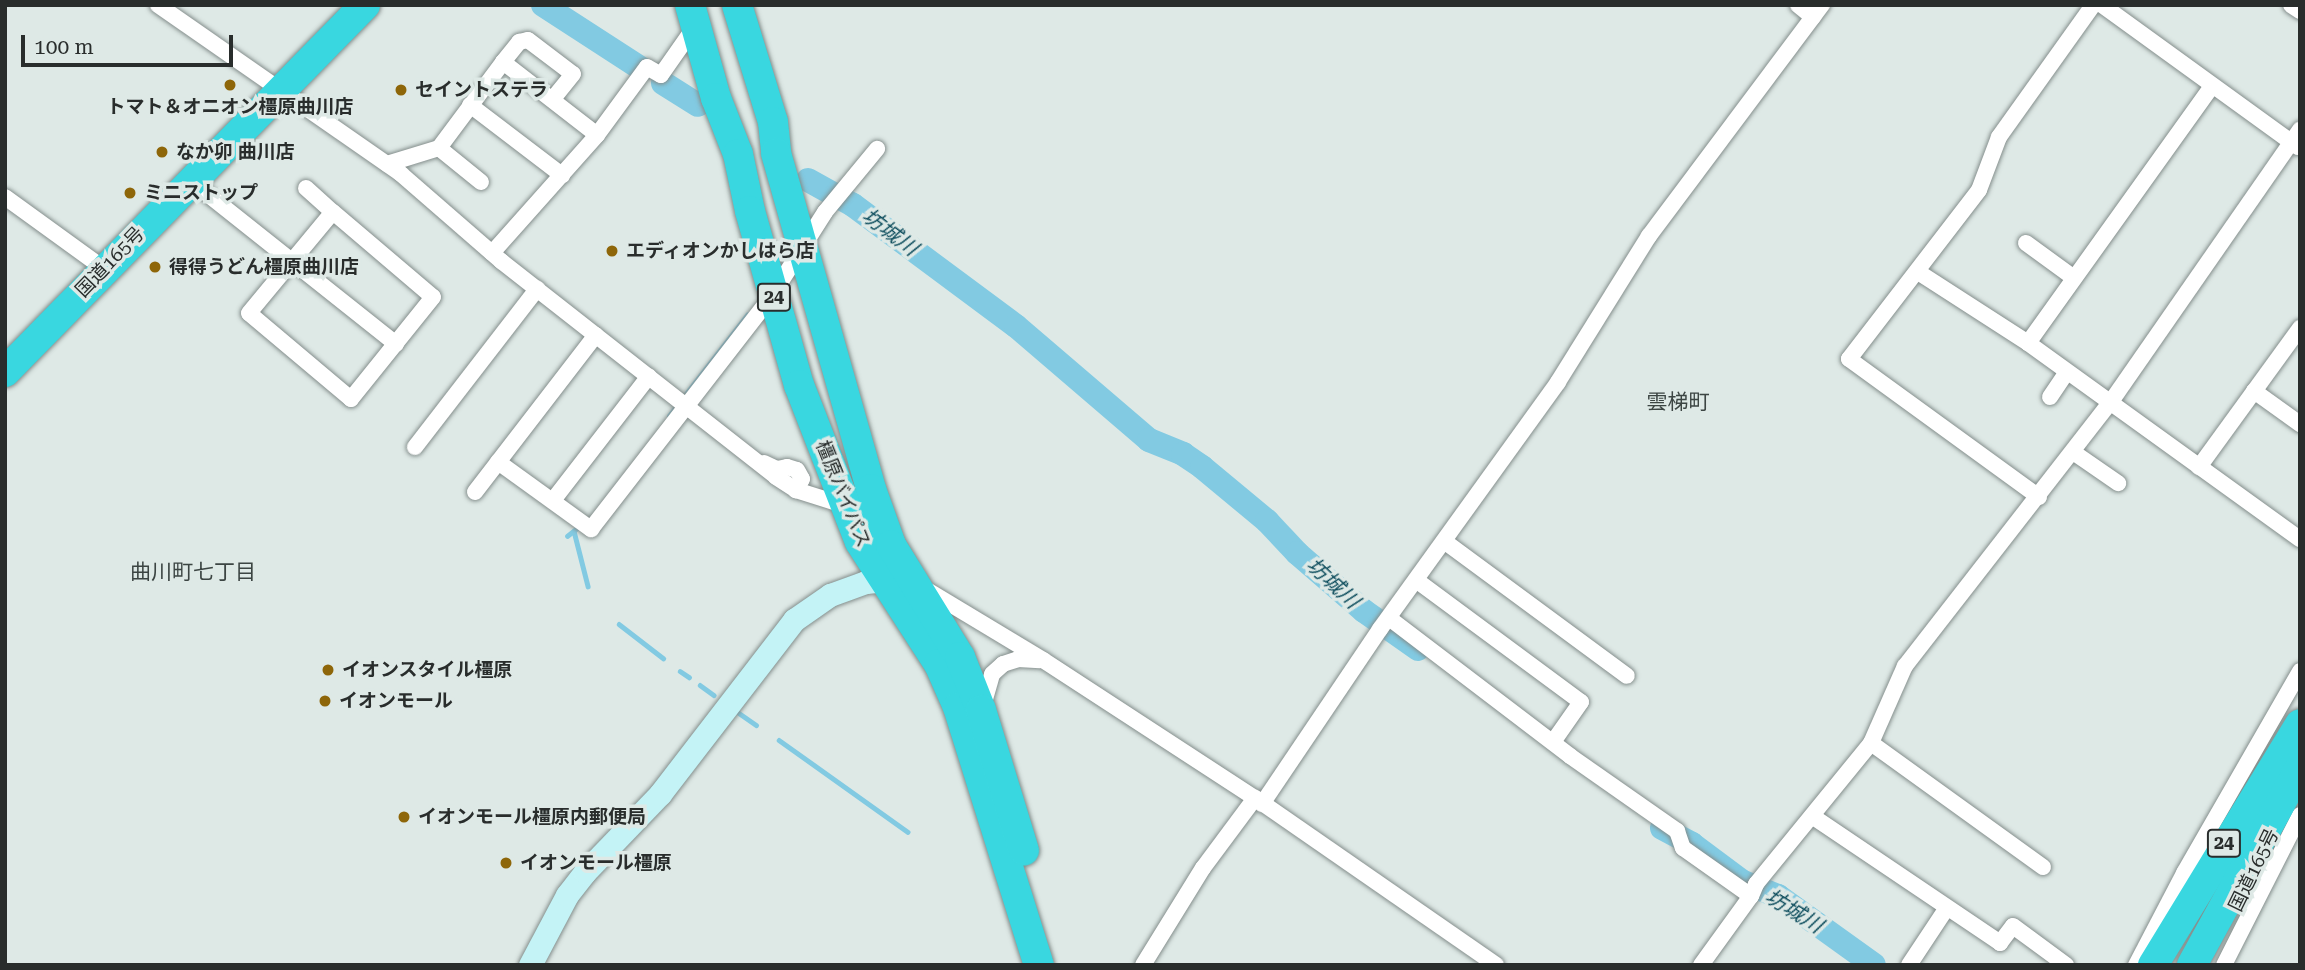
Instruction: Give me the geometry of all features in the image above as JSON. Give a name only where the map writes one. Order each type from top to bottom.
[{"type":"highway","name":"国道165号","points":[[5,372],[103,268],[365,5]]},
{"type":"highway","name":"橿原バイパス","points":[[737,5],[773,122],[776,153],[871,489],[891,545],[897,581],[958,708],[1039,965]]},
{"type":"highway","name":"橿原バイパス","points":[[693,15],[716,98],[738,154],[799,385],[860,542],[897,581],[960,657],[981,710],[1059,965]]},
{"type":"highway","name":"国道165号","points":[[2152,965],[2300,724]]},
{"type":"highway","points":[[2169,965],[2300,724]]},
{"type":"highway","points":[[2192,965],[2300,768]]},
{"type":"highway","name":"国道165号","points":[[2208,965],[2300,775]]},
{"type":"street","points":[[158,5],[387,164],[537,289],[796,490],[828,498],[847,507]]},
{"type":"street","points":[[1143,965],[1203,868],[1258,801],[1558,382],[1649,236],[1818,11],[1798,5]]},
{"type":"street","points":[[2039,497],[1849,359],[1979,190],[1999,137],[2093,5]]},
{"type":"street","points":[[1701,965],[1753,890],[1871,743],[1905,666],[2110,403],[2297,140],[2212,86],[2102,5]]},
{"type":"street","points":[[2291,5],[2300,11]]},
{"type":"street","points":[[492,253],[597,135],[647,67],[661,75],[693,15]]},
{"type":"street","points":[[387,164],[439,148],[519,42],[528,40],[573,74],[552,100]]},
{"type":"street","points":[[503,62],[597,135]]},
{"type":"street","points":[[2028,343],[2212,86]]},
{"type":"street","points":[[470,105],[562,175]]},
{"type":"street","points":[[439,148],[481,182]]},
{"type":"street","points":[[498,462],[554,499],[585,524],[682,401],[773,294],[803,242],[877,149]]},
{"type":"street","points":[[191,181],[396,344]]},
{"type":"street","points":[[306,188],[433,297],[351,399],[249,313],[333,212]]},
{"type":"street","points":[[5,197],[103,268]]},
{"type":"street","points":[[2026,243],[2074,278]]},
{"type":"street","points":[[1917,272],[2028,343],[2300,538]]},
{"type":"street","points":[[415,447],[537,289]]},
{"type":"street","points":[[2199,467],[2300,328]]},
{"type":"street","points":[[475,492],[596,335]]},
{"type":"street","points":[[2050,397],[2067,372]]},
{"type":"street","points":[[554,499],[649,376]]},
{"type":"street","points":[[2254,391],[2300,424]]},
{"type":"street","points":[[2073,452],[2118,483]]},
{"type":"street","points":[[1444,541],[1627,676]]},
{"type":"street","points":[[1416,580],[1581,702],[1553,742]]},
{"type":"street","points":[[530,965],[557,912],[585,872],[660,794],[794,620],[830,595],[897,581],[1043,660],[1258,801],[1496,965]]},
{"type":"street","points":[[1385,623],[1553,742],[1681,840],[1753,890]]},
{"type":"street","points":[[981,710],[992,674],[1003,664],[1018,659],[1043,660]]},
{"type":"street","points":[[2136,965],[2298,676]]},
{"type":"street","points":[[1871,743],[2043,867]]},
{"type":"street","points":[[2224,965],[2300,815]]},
{"type":"street","points":[[1812,816],[2000,943],[2013,926],[2066,965]]},
{"type":"street","points":[[1909,965],[1946,909]]},
{"type":"waterway","name":"坊城川","points":[[543,5],[642,69]]},
{"type":"waterway","name":"坊城川","points":[[663,83],[698,105]]},
{"type":"waterway","name":"坊城川","points":[[808,180],[853,205],[1016,326],[1149,440],[1183,454],[1202,467],[1267,521],[1297,553],[1364,611],[1418,649]]},
{"type":"waterway","points":[[669,416],[747,315]]},
{"type":"waterway","points":[[567,536],[580,526]]},
{"type":"waterway","points":[[574,531],[588,586]]},
{"type":"waterway","points":[[619,624],[663,658]]},
{"type":"waterway","points":[[680,671],[689,677]]},
{"type":"waterway","points":[[700,685],[714,695]]},
{"type":"waterway","points":[[739,713],[756,725]]},
{"type":"waterway","points":[[779,740],[908,832]]},
{"type":"waterway","name":"坊城川","points":[[1662,828],[1692,844],[1743,882],[1778,896],[1874,965]]},
{"type":"place","name":"トマト＆オニオン橿原曲川店","points":[[230,85]]},
{"type":"place","name":"セイントステラ","points":[[401,90]]},
{"type":"place","name":"なか卯 曲川店","points":[[162,152]]},
{"type":"place","name":"ミニストップ","points":[[130,193]]},
{"type":"place","name":"エディオンかしはら店","points":[[612,251]]},
{"type":"place","name":"得得うどん橿原曲川店","points":[[155,267]]},
{"type":"place","name":"イオンスタイル橿原","points":[[328,670]]},
{"type":"place","name":"イオンモール","points":[[325,701]]},
{"type":"place","name":"イオンモール橿原内郵便局","points":[[404,817]]},
{"type":"place","name":"イオンモール橿原","points":[[506,863]]},
{"type":"district","name":"雲梯町","points":[[1678,402]]},
{"type":"district","name":"曲川町七丁目","points":[[193,572]]}]
